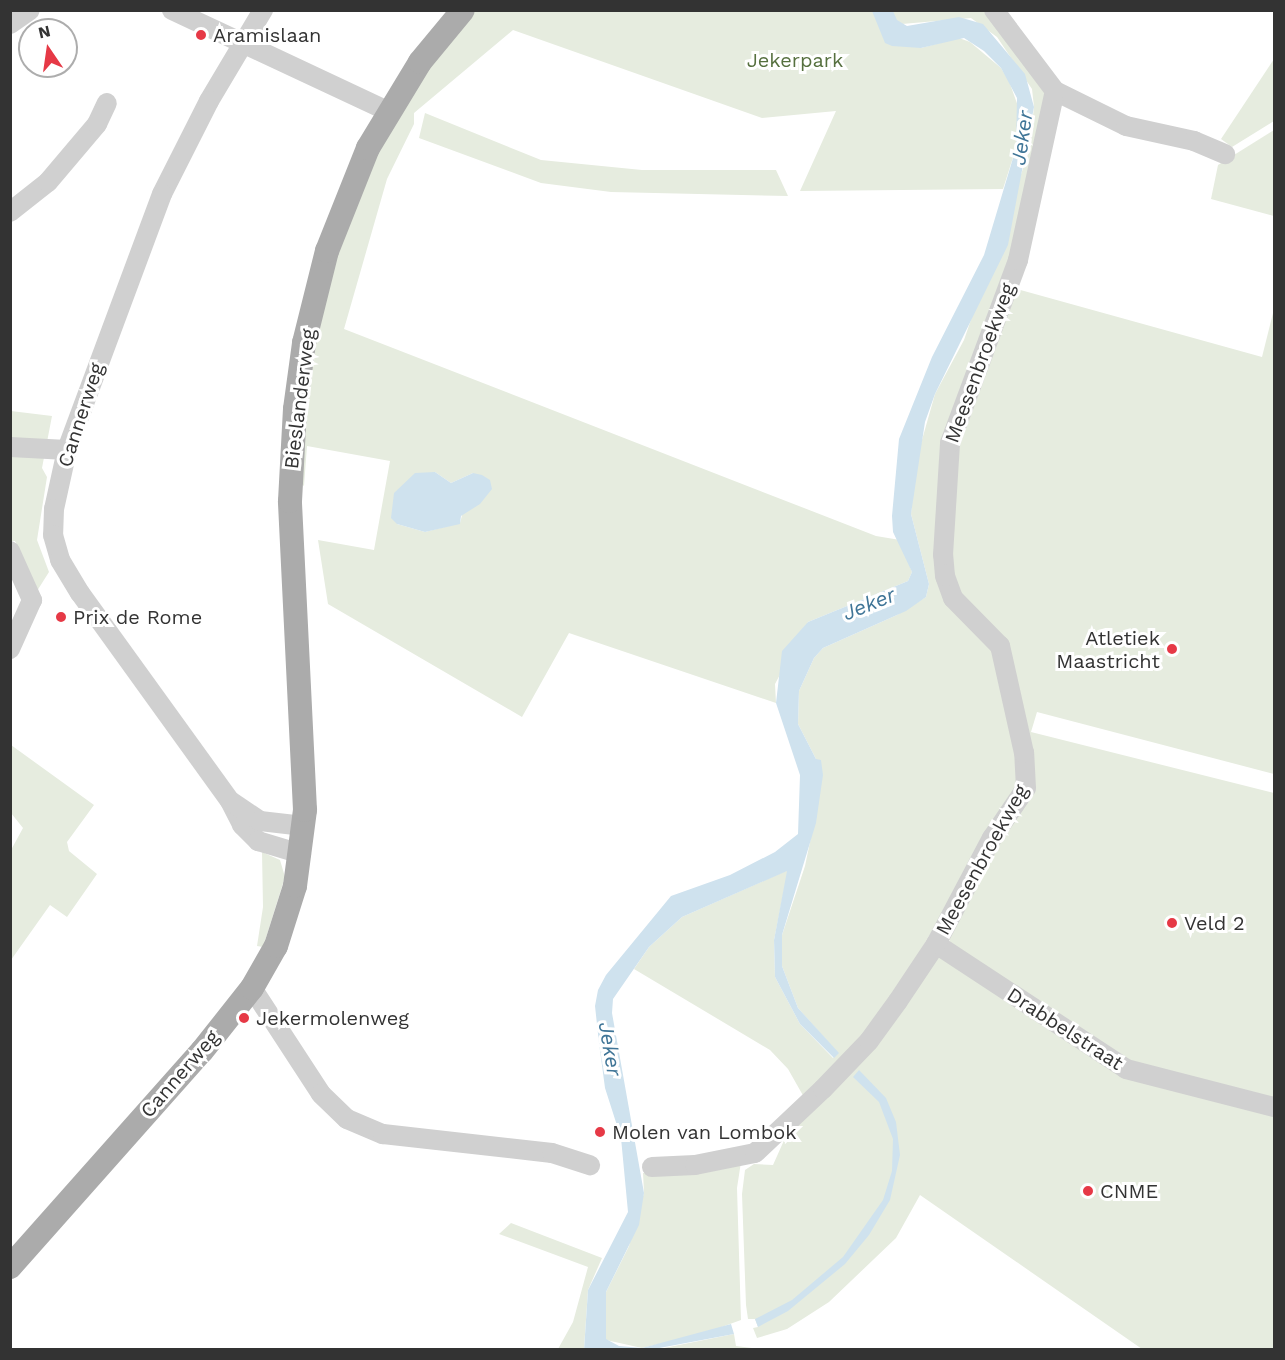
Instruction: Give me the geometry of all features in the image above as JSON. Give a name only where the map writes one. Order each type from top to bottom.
[{"type":"main road","name":"Bieslanderweg","points":[[304,826],[290,501],[295,409],[304,343],[327,251],[356,176],[388,111],[420,62],[463,10]]},
{"type":"main road","name":"Cannerweg","points":[[10,1267],[202,1051],[252,988],[276,946],[301,854],[304,826]]},
{"type":"street","points":[[10,24],[30,10]]},
{"type":"street","points":[[172,10],[388,111]]},
{"type":"street","name":"Cannerweg","points":[[263,10],[243,42],[162,194],[67,450],[53,521],[60,560],[92,610],[230,801],[242,825],[258,841],[301,854]]},
{"type":"street","points":[[994,10],[1055,91],[1126,126],[1194,141],[1225,154]]},
{"type":"street","name":"Meesenbroekweg","points":[[936,944],[970,875],[1027,784],[1000,646],[953,598],[945,576],[943,555],[950,443],[1020,252],[1055,91]]},
{"type":"street","points":[[10,212],[48,182],[97,124],[107,103]]},
{"type":"street","points":[[10,447],[67,450]]},
{"type":"street","points":[[10,650],[32,606],[31,595],[11,555]]},
{"type":"street","name":"Cannerweg","points":[[230,801],[260,821],[304,826]]},
{"type":"street","points":[[652,1167],[715,1162],[745,1157],[761,1149],[869,1041],[936,944]]},
{"type":"street","name":"Drabbelstraat","points":[[936,944],[1126,1069],[1275,1107]]},
{"type":"street","points":[[252,988],[321,1094],[347,1119],[383,1134],[552,1153],[590,1165]]},
{"type":"green space","name":"Jekerpark","points":[[471,11],[988,11],[1047,90],[1018,246],[949,426],[938,564],[989,638],[1022,779],[880,1019],[805,1099],[788,1069],[770,1050],[634,969],[649,947],[682,917],[788,870],[774,940],[775,977],[800,1024],[833,1058],[838,1053],[798,1008],[782,966],[782,935],[805,866],[819,799],[816,759],[798,724],[799,691],[814,658],[823,648],[897,615],[926,597],[929,584],[911,514],[916,461],[935,394],[964,340],[1029,151],[1034,107],[1032,89],[997,37],[971,18],[902,24],[921,48],[959,38],[970,42],[1001,68],[1009,81],[1020,112],[1016,148],[1003,189],[800,191],[836,111],[762,118],[513,30],[414,113],[414,124],[387,179],[344,329],[876,536],[900,540],[912,572],[908,581],[808,622],[775,684],[776,703],[569,633],[522,717],[328,604],[318,540],[374,550],[390,461],[307,446],[304,486],[297,480],[313,350],[333,250],[399,105]],"holes":[[[435,472],[451,483],[473,473],[460,523],[425,532],[397,524]]]},
{"type":"green space","points":[[1274,59],[1274,121],[1232,147],[1221,139]]},
{"type":"green space","points":[[425,113],[541,160],[642,170],[776,170],[788,196],[611,192],[541,183],[419,138]]},
{"type":"green space","points":[[1274,130],[1274,216],[1211,199],[1218,165]]},
{"type":"green space","points":[[1010,287],[1262,357],[1274,309],[1274,774],[1037,712],[1031,732],[1274,793],[1274,1102],[1134,1068],[951,946],[949,938],[1019,808],[1006,652],[962,602],[948,575],[953,449]]},
{"type":"green space","points":[[11,411],[52,416],[42,468],[47,477],[37,540],[49,572],[37,591],[15,541],[11,541]]},
{"type":"green space","points":[[11,745],[94,805],[67,842],[69,851],[97,874],[67,917],[50,905],[11,960],[11,850],[23,828],[11,813]]},
{"type":"green space","points":[[262,852],[280,860],[285,877],[263,947],[257,946],[263,907]]},
{"type":"green space","points":[[940,956],[1105,1065],[1274,1111],[1274,1349],[1142,1349],[920,1195],[896,1238],[829,1302],[787,1329],[757,1338],[753,1328],[758,1327],[755,1319],[748,1319],[746,1305],[742,1194],[745,1170],[754,1164],[773,1165],[790,1127],[927,963]]},
{"type":"green space","points":[[741,1162],[737,1188],[741,1320],[705,1333],[642,1348],[606,1340],[606,1292],[629,1246],[644,1193],[643,1173]]},
{"type":"green space","points":[[511,1223],[602,1258],[588,1290],[584,1349],[558,1349],[573,1322],[588,1267],[499,1234]]},
{"type":"green space","points":[[734,1334],[736,1346],[760,1349],[654,1350]]},
{"type":"water","name":"Jeker","points":[[872,11],[893,11],[897,20],[907,26],[959,17],[983,24],[1025,74],[1034,107],[1008,245],[935,394],[925,422],[911,514],[929,584],[926,597],[906,611],[823,648],[814,658],[799,691],[798,724],[816,759],[821,760],[823,775],[816,823],[782,935],[782,966],[798,1008],[839,1053],[834,1058],[800,1024],[775,977],[774,940],[787,871],[682,917],[649,947],[613,999],[612,1013],[644,1193],[639,1225],[606,1292],[606,1339],[619,1346],[642,1348],[731,1324],[734,1334],[654,1349],[584,1350],[588,1290],[628,1212],[621,1138],[605,1088],[595,1006],[598,990],[606,975],[671,896],[730,875],[775,852],[798,834],[800,775],[776,703],[782,651],[808,622],[908,581],[912,572],[893,532],[892,516],[899,439],[932,357],[984,255],[1016,148],[1017,98],[1001,68],[984,51],[964,38],[921,48],[892,46],[885,43]]},
{"type":"water","points":[[435,472],[451,483],[473,473],[482,475],[490,480],[492,489],[480,504],[461,516],[460,524],[425,532],[397,524],[391,518],[394,493],[415,473]]},
{"type":"water","points":[[859,1070],[886,1098],[896,1122],[900,1155],[890,1200],[869,1235],[845,1264],[788,1311],[758,1327],[755,1319],[792,1300],[843,1257],[883,1200],[892,1171],[893,1139],[879,1102],[853,1077]]},
{"type":"place","name":"Aramislaan","points":[[201,35]]},
{"type":"place","name":"Prix de Rome","points":[[61,617]]},
{"type":"place","name":"Atletiek Maastricht","points":[[1172,649]]},
{"type":"place","name":"Veld 2","points":[[1172,923]]},
{"type":"place","name":"Jekermolenweg","points":[[244,1018]]},
{"type":"place","name":"Molen van Lombok","points":[[600,1132]]},
{"type":"place","name":"CNME","points":[[1088,1191]]}]
